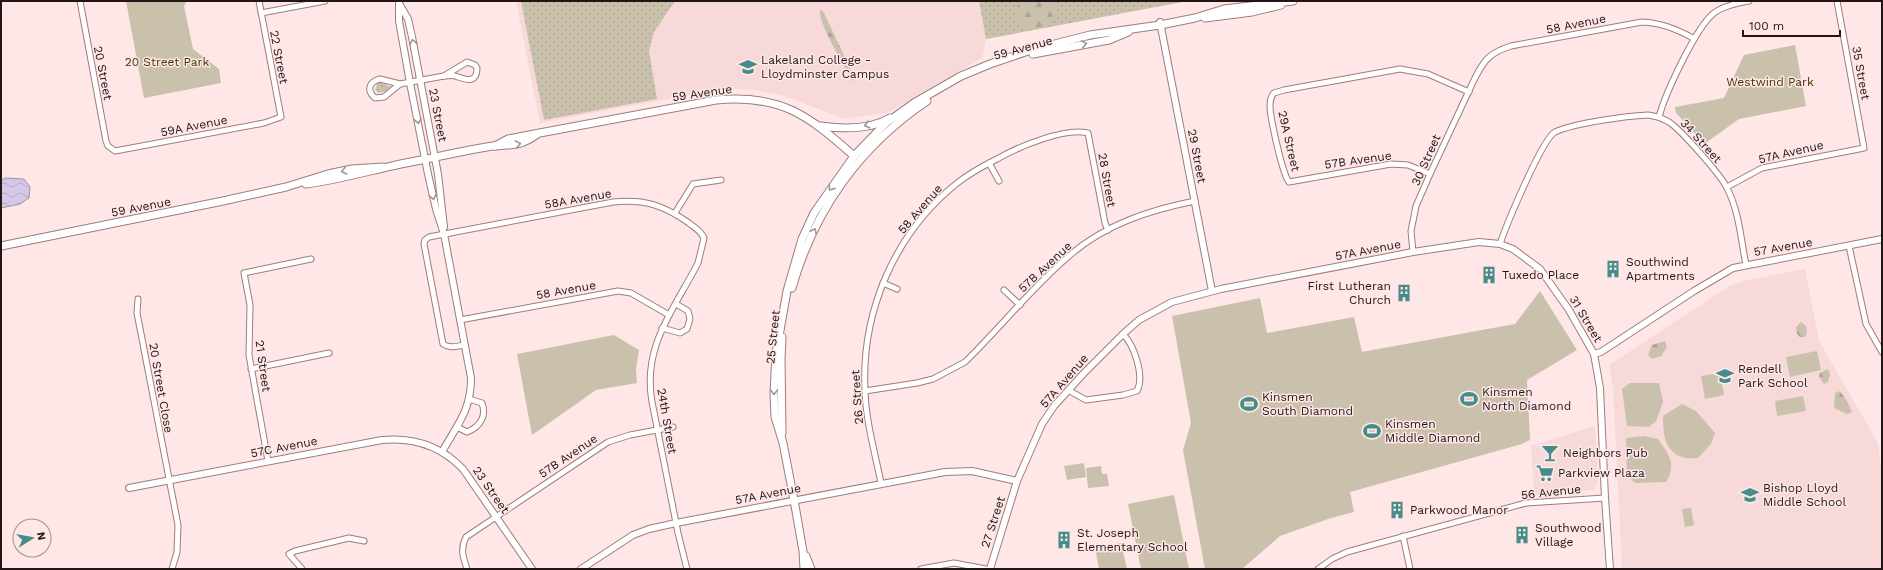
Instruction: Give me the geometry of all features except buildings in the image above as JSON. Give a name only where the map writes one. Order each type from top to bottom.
[{"type":"main road","points":[[1133,30],[1293,1]]},
{"type":"main road","name":"59 Avenue","points":[[856,158],[886,123],[914,103],[948,84],[990,64],[1040,48],[1107,32],[1133,30]]},
{"type":"main road","name":"59 Avenue","points":[[856,158],[910,113],[940,93],[976,74],[1032,54],[1109,40],[1133,30]]},
{"type":"main road","name":"59 Avenue","points":[[1,246],[286,187],[352,169],[383,167],[495,146],[509,146],[525,143],[539,134],[728,99],[758,100],[798,112],[821,126],[856,158]]},
{"type":"main road","points":[[821,126],[846,128],[870,125],[887,120],[914,103]]},
{"type":"main road","name":"25 Street","points":[[783,443],[775,417],[774,394],[776,353],[787,291],[798,251],[814,213],[856,158]]},
{"type":"main road","name":"25 Street","points":[[783,443],[781,359],[784,325],[791,292],[800,261],[819,219],[856,158]]},
{"type":"main road","points":[[783,443],[804,551],[810,569]]},
{"type":"main road","points":[[804,551],[804,569]]},
{"type":"street","name":"20 Street","points":[[80,1],[106,141],[110,148]]},
{"type":"street","name":"22 Street","points":[[259,1],[280,117]]},
{"type":"street","points":[[261,14],[325,1]]},
{"type":"street","points":[[1500,244],[1548,140],[1554,133],[1636,116],[1648,115],[1659,117],[1693,38],[1706,21],[1714,13],[1727,6],[1749,1]]},
{"type":"street","name":"35 Street","points":[[1837,1],[1864,148]]},
{"type":"street","name":"23 Street","points":[[399,2],[408,19],[435,157],[443,207],[444,234]]},
{"type":"street","name":"23 Street","points":[[399,2],[399,21],[410,83],[436,210],[444,234],[471,378],[469,399],[464,415],[442,452],[463,469],[532,569]]},
{"type":"street","name":"58 Avenue","points":[[1474,80],[1481,66],[1489,56],[1496,51],[1511,46],[1642,22],[1658,23],[1674,27],[1693,38]]},
{"type":"street","name":"29 Street","points":[[1160,24],[1212,291]]},
{"type":"street","points":[[400,84],[380,98],[375,98],[370,91],[371,84],[380,79],[400,84],[444,76],[455,76],[465,80],[476,75],[477,68],[475,65],[467,62],[444,76]]},
{"type":"street","name":"29A Street","points":[[1289,182],[1283,168],[1270,108],[1271,97],[1274,93],[1400,69],[1428,74],[1469,92]]},
{"type":"street","name":"30 Street","points":[[1413,252],[1411,241],[1413,220],[1430,174],[1474,80]]},
{"type":"street","name":"59A Avenue","points":[[110,148],[115,151],[264,123],[280,117]]},
{"type":"street","name":"34 Street","points":[[1659,117],[1669,122],[1690,142],[1727,187],[1738,222],[1746,265]]},
{"type":"street","name":"58 Avenue","points":[[873,309],[897,253],[924,216],[956,184],[989,163],[1010,152],[1058,135],[1078,130],[1088,133]]},
{"type":"street","name":"28 Street","points":[[1088,133],[1105,224],[1108,230]]},
{"type":"street","name":"57A Avenue","points":[[1727,187],[1762,168],[1864,148]]},
{"type":"street","points":[[989,163],[999,181]]},
{"type":"street","name":"57B Avenue","points":[[1289,182],[1391,164],[1408,165],[1430,174]]},
{"type":"street","points":[[675,213],[693,184],[721,180]]},
{"type":"street","name":"58A Avenue","points":[[444,234],[613,202],[634,200],[653,204],[675,213],[699,230],[704,238]]},
{"type":"street","name":"57B Avenue","points":[[865,391],[917,383],[933,379],[947,373],[965,362],[1070,255],[1108,230],[1160,208],[1195,201]]},
{"type":"street","points":[[444,234],[429,237],[425,240],[424,244],[443,344],[447,347],[465,345]]},
{"type":"street","name":"24th Street","points":[[687,569],[683,559],[650,393],[650,371],[655,343],[698,263],[704,238]]},
{"type":"street","name":"57 Avenue","points":[[1594,354],[1601,352],[1727,271],[1746,265],[1882,239]]},
{"type":"street","name":"57A Avenue","points":[[581,569],[633,535],[649,529],[676,523],[881,483],[956,471],[972,471],[1017,481],[1042,424],[1054,406],[1123,334],[1148,315],[1172,302],[1212,291],[1413,252],[1468,243],[1500,244]]},
{"type":"street","name":"31 Street","points":[[1500,244],[1516,250],[1540,269],[1569,310],[1594,354],[1600,388],[1610,569]]},
{"type":"street","points":[[1849,246],[1866,324],[1881,349]]},
{"type":"street","name":"21 Street","points":[[268,461],[251,369],[248,340],[250,305],[244,273],[311,259]]},
{"type":"street","points":[[883,284],[897,289]]},
{"type":"street","name":"57B Avenue","points":[[1004,290],[1020,305]]},
{"type":"street","name":"58 Avenue","points":[[460,320],[618,291],[631,293],[669,315]]},
{"type":"street","name":"20 Street Close","points":[[138,299],[137,313],[168,481]]},
{"type":"street","points":[[662,328],[680,333],[687,329],[690,319],[688,311],[676,304]]},
{"type":"street","name":"26 Street","points":[[873,309],[867,337],[864,366],[865,391],[867,415],[881,483]]},
{"type":"street","points":[[1068,390],[1086,400],[1123,395],[1136,391],[1140,380],[1134,349],[1130,340],[1123,334]]},
{"type":"street","points":[[251,369],[329,353]]},
{"type":"street","points":[[457,427],[467,432],[475,428],[481,422],[484,413],[482,403],[469,399]]},
{"type":"street","name":"57B Avenue","points":[[467,569],[462,550],[462,544],[466,537],[608,442],[619,437],[673,427]]},
{"type":"street","name":"57C Avenue","points":[[129,488],[268,461],[396,439],[422,443],[442,452]]},
{"type":"street","points":[[168,481],[178,525],[177,552],[172,569]]},
{"type":"street","name":"27 Street","points":[[990,569],[1017,481]]},
{"type":"street","name":"56 Avenue","points":[[1318,569],[1332,559],[1347,552],[1526,503],[1605,498]]},
{"type":"street","points":[[1403,536],[1410,569]]},
{"type":"street","points":[[302,569],[290,554],[295,550],[349,538],[364,541]]},
{"type":"street","points":[[921,569],[954,563],[986,569]]},
{"type":"shaded area","name":"Lakeland College - Lloydminster Campus","points":[[516,1],[979,1],[986,39],[982,58],[889,112],[845,119],[784,96],[756,90],[735,89],[715,90],[540,123]]},
{"type":"shaded area","points":[[1805,269],[1819,341],[1878,443],[1882,471],[1881,569],[1622,569],[1613,388],[1609,365],[1731,285],[1748,280]]},
{"type":"shaded area","points":[[1595,426],[1598,483],[1594,490],[1534,495],[1531,446]]},
{"type":"green space","name":"20 Street Park","points":[[126,1],[187,1],[184,6],[193,49],[219,69],[221,83],[144,98]]},
{"type":"green space","points":[[521,1],[675,1],[654,32],[649,51],[657,99],[544,120]]},
{"type":"green space","points":[[979,1],[1188,1],[986,39]]},
{"type":"green space","points":[[1023,1],[1054,1],[1057,9],[1057,16],[1045,26],[1024,29],[1018,21],[1017,14],[1018,4]]},
{"type":"green space","points":[[820,10],[824,13],[848,64],[854,81],[851,80],[827,34],[823,25]]},
{"type":"green space","name":"Westwind Park","points":[[1795,45],[1806,106],[1739,119],[1704,144],[1676,113],[1675,107],[1724,98],[1744,55]]},
{"type":"green space","points":[[378,83],[391,87],[384,92],[378,93],[375,89]]},
{"type":"green space","points":[[1540,291],[1577,350],[1527,380],[1530,440],[1522,444],[1350,492],[1354,512],[1331,518],[1280,536],[1242,569],[1205,569],[1183,450],[1191,423],[1172,316],[1260,298],[1267,333],[1354,317],[1362,352],[1515,324]]},
{"type":"green space","points":[[1801,322],[1806,326],[1807,333],[1805,337],[1800,337],[1797,334],[1796,327]]},
{"type":"green space","points":[[614,335],[639,350],[636,369],[637,383],[596,390],[532,435],[517,354]]},
{"type":"green space","points":[[1665,341],[1667,347],[1661,356],[1652,359],[1648,355],[1652,345]]},
{"type":"green space","points":[[1817,351],[1821,370],[1790,377],[1786,357]]},
{"type":"green space","points":[[1828,369],[1830,375],[1828,382],[1824,384],[1819,377],[1820,373]]},
{"type":"green space","points":[[1720,373],[1724,395],[1705,399],[1701,376]]},
{"type":"green space","points":[[1630,383],[1659,383],[1663,402],[1656,421],[1649,427],[1627,426],[1622,389]]},
{"type":"green space","points":[[1840,391],[1852,412],[1847,414],[1834,408],[1835,393]]},
{"type":"green space","points":[[1803,396],[1806,411],[1777,416],[1775,401]]},
{"type":"green space","points":[[1682,404],[1696,411],[1715,433],[1711,444],[1698,458],[1685,458],[1676,454],[1668,446],[1664,434],[1663,416]]},
{"type":"green space","points":[[1644,436],[1658,439],[1668,455],[1671,470],[1666,482],[1635,483],[1627,475],[1626,438]]},
{"type":"green space","points":[[1084,463],[1086,477],[1067,480],[1064,466]]},
{"type":"green space","points":[[1101,466],[1102,474],[1107,474],[1109,486],[1088,488],[1086,468]]},
{"type":"green space","points":[[1174,495],[1189,569],[1141,569],[1128,504]]},
{"type":"green space","points":[[1691,508],[1694,525],[1685,527],[1682,509]]},
{"type":"green space","points":[[1121,543],[1127,569],[1099,569],[1096,553],[1098,548]]},
{"type":"water","points":[[6,178],[24,179],[30,187],[29,198],[20,204],[1,208],[1,180]]},
{"type":"place","name":"Lakeland College - Lloydminster Campus","points":[[748,67]]},
{"type":"place","name":"Southwind Apartments","points":[[1613,269]]},
{"type":"place","name":"Tuxedo Place","points":[[1489,275]]},
{"type":"place","name":"First Lutheran Church","points":[[1404,293]]},
{"type":"place","name":"Rendell Park School","points":[[1725,376]]},
{"type":"place","name":"Kinsmen North Diamond","points":[[1469,399]]},
{"type":"place","name":"Kinsmen South Diamond","points":[[1249,404]]},
{"type":"place","name":"Kinsmen Middle Diamond","points":[[1372,431]]},
{"type":"place","name":"Neighbors Pub","points":[[1550,453]]},
{"type":"place","name":"Parkview Plaza","points":[[1545,473]]},
{"type":"place","name":"Bishop Lloyd Middle School","points":[[1750,495]]},
{"type":"place","name":"Parkwood Manor","points":[[1397,510]]},
{"type":"place","name":"Southwood Village","points":[[1522,535]]},
{"type":"place","name":"St. Joseph Elementary School","points":[[1064,540]]}]
